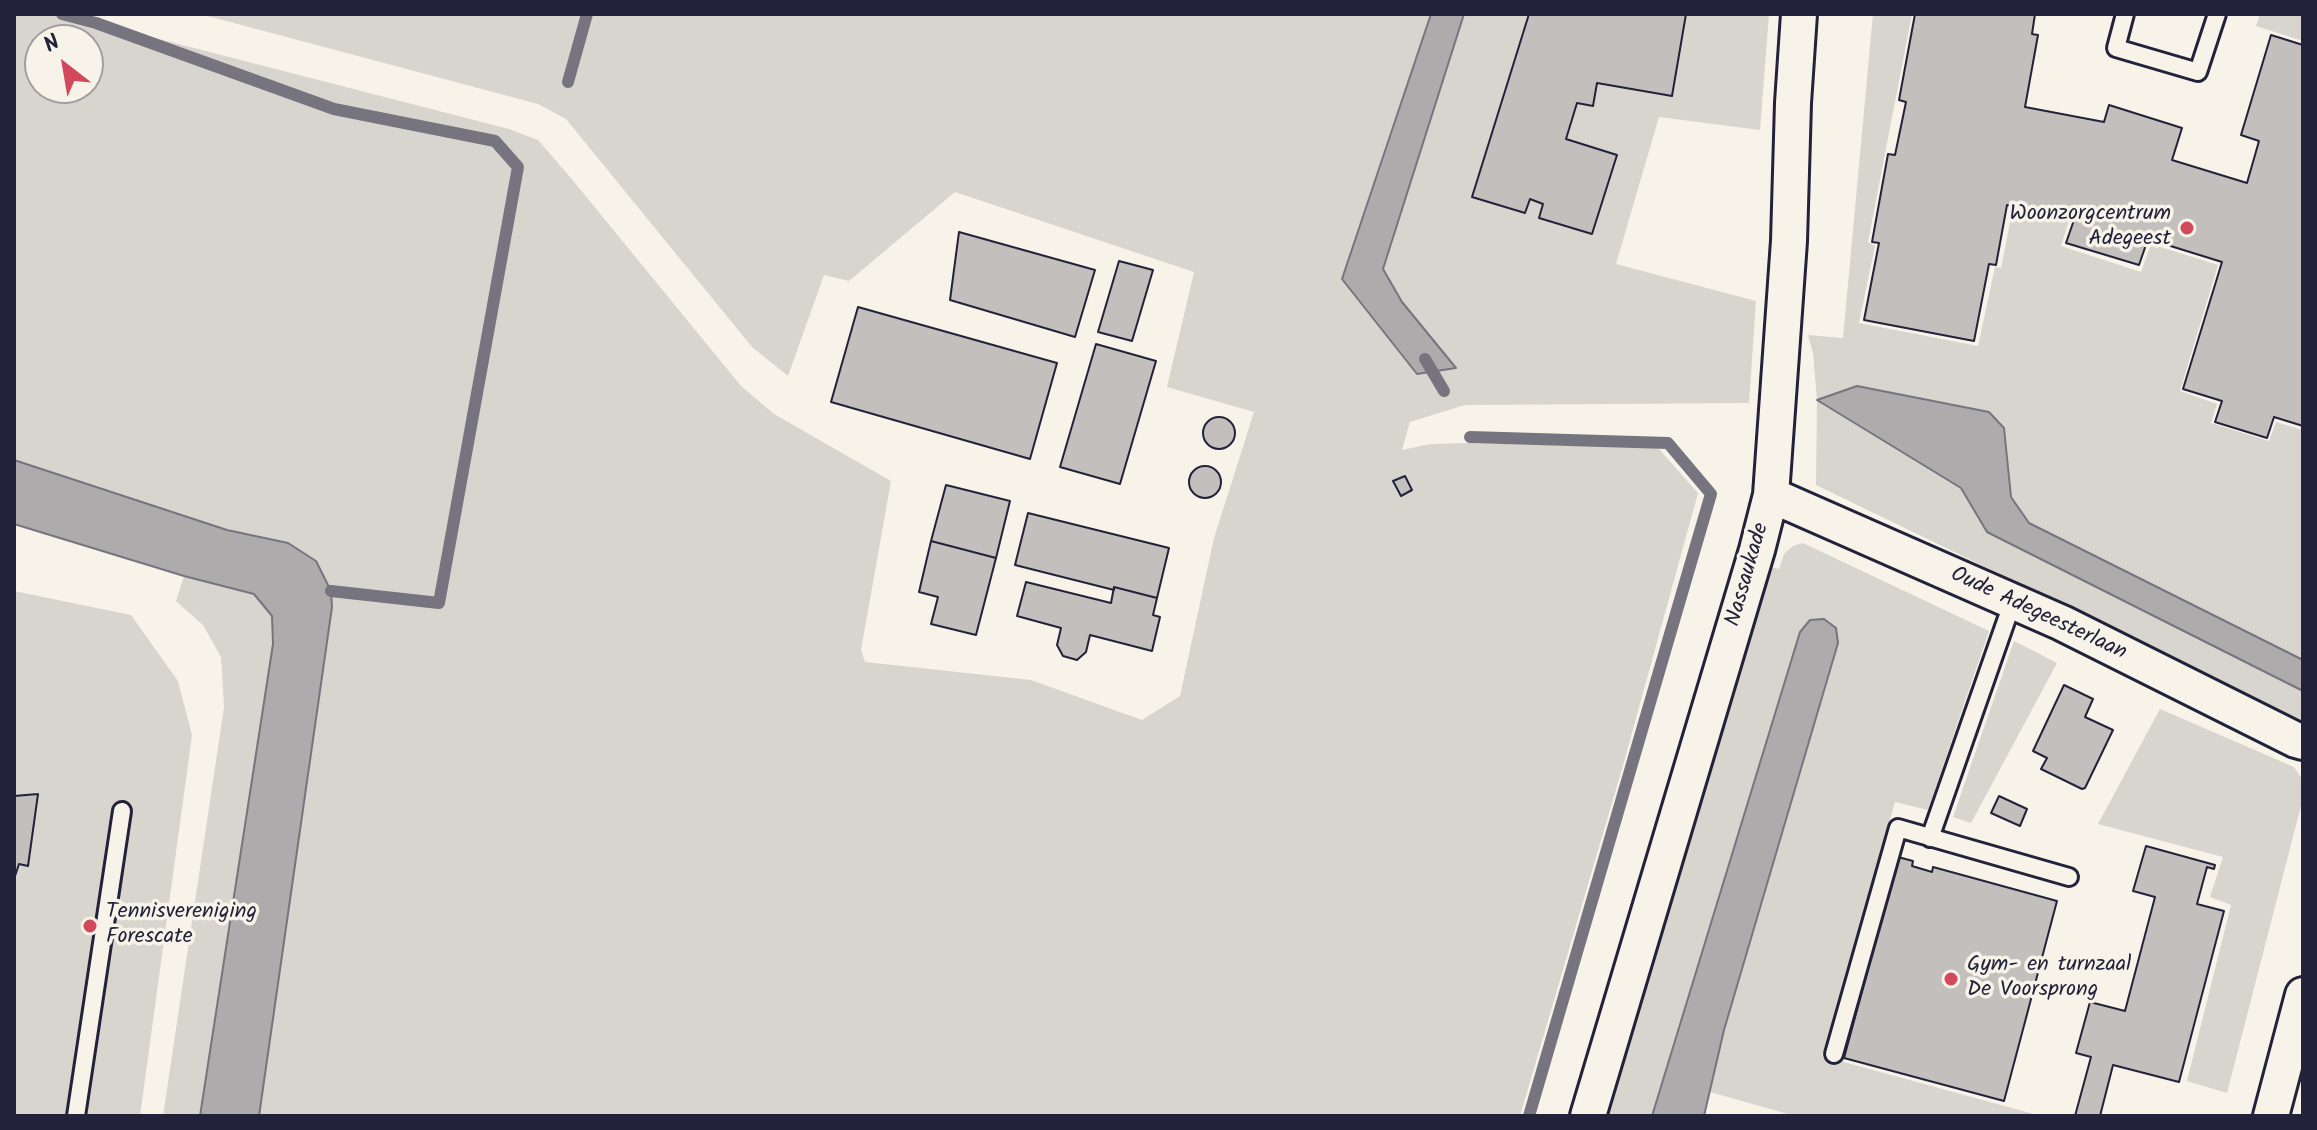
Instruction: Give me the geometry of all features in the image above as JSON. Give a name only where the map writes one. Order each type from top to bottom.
[{"type":"street","name":"Nassaukade","points":[[1588,1116],[1753,565],[1771,495],[1789,241],[1799,14]]},
{"type":"street","name":"Oude Adegeesterlaan","points":[[1771,495],[2013,601],[2303,742]]},
{"type":"street","points":[[2271,1116],[2303,995]]},
{"type":"lane","points":[[2125,14],[2116,48],[2198,72],[2217,14]]},
{"type":"lane","points":[[1930,838],[2013,601]]},
{"type":"lane","points":[[76,1116],[122,811]]},
{"type":"lane","points":[[1834,1054],[1898,828],[2069,877]]},
{"type":"shaded area","points":[[14,14],[62,14],[101,24],[24,24],[24,104],[104,104],[104,25],[509,129],[538,140],[741,386],[774,414],[891,481],[861,650],[865,662],[1031,680],[1142,720],[1180,696],[1214,538],[1254,412],[1167,387],[1194,272],[955,192],[849,281],[824,275],[788,376],[752,347],[566,119],[538,104],[200,14],[1431,14],[1342,279],[1418,374],[1455,367],[1402,302],[1383,269],[1464,14],[1769,14],[1760,130],[1659,117],[1616,264],[1756,301],[1749,403],[1465,405],[1410,422],[1402,450],[1430,444],[1470,443],[1658,448],[1698,493],[1624,762],[1520,1116],[259,1116],[332,599],[288,543],[227,530],[14,460]]},
{"type":"shaded area","points":[[1431,14],[1464,14],[1383,269],[1402,302],[1456,368],[1417,374],[1342,279]]},
{"type":"shaded area","points":[[1873,14],[1912,14],[1868,242],[1875,246],[1859,323],[1978,346],[1995,267],[2001,268],[2012,212],[2069,220],[2061,246],[2141,272],[2151,244],[2218,265],[2180,391],[2217,404],[2211,423],[2269,441],[2276,422],[2303,430],[2303,660],[2029,523],[2011,497],[2004,428],[1857,386],[1818,401],[1961,488],[1987,532],[2303,691],[2303,721],[1816,485],[1817,400],[1813,353],[1808,335],[1843,338]]},
{"type":"shaded area","points":[[2260,14],[2303,14],[2303,41],[2256,26]]},
{"type":"shaded area","points":[[1857,386],[1989,412],[2004,428],[2011,497],[2029,523],[2303,660],[2303,691],[1987,532],[1961,488],[1817,400]]},
{"type":"shaded area","points":[[14,460],[227,530],[288,543],[316,561],[331,591],[332,607],[259,1116],[200,1116],[273,644],[272,616],[254,594],[14,524]]},
{"type":"shaded area","points":[[1803,543],[1989,631],[1928,810],[1895,802],[1822,1056],[2041,1116],[1795,1116],[1710,1092],[1724,1030],[1838,643],[1810,620],[1800,633],[1652,1116],[1605,1116],[1767,566],[1779,569],[1784,554],[1793,546]]},
{"type":"shaded area","points":[[184,576],[254,594],[272,616],[273,644],[200,1116],[163,1116],[224,707],[221,657],[203,625],[176,601]]},
{"type":"shaded area","name":"Tennisvereniging Forescate","points":[[14,591],[131,615],[178,681],[192,735],[140,1116],[14,1116]]},
{"type":"shaded area","points":[[1824,619],[1836,628],[1838,643],[1724,1030],[1704,1116],[1652,1116],[1800,632],[1810,620]]},
{"type":"shaded area","points":[[2014,641],[2057,663],[1971,823],[1953,817]]},
{"type":"shaded area","points":[[2160,709],[2294,767],[2303,781],[2303,798],[2227,1093],[2187,1081],[2231,905],[2210,897],[2223,857],[2098,824]]},
{"type":"building","points":[[1529,14],[1686,14],[1672,96],[1597,83],[1593,106],[1577,103],[1566,139],[1617,155],[1592,234],[1539,218],[1543,204],[1530,199],[1525,213],[1472,197]]},
{"type":"building","name":"Woonzorgcentrum Adegeest","points":[[1915,14],[2035,14],[2032,34],[2038,35],[2025,107],[2104,122],[2109,105],[2182,128],[2172,160],[2247,183],[2259,141],[2241,135],[2271,35],[2303,45],[2303,426],[2274,417],[2267,438],[2215,422],[2222,401],[2183,389],[2222,262],[2148,239],[2139,265],[2066,243],[2075,217],[2007,205],[1996,265],[1989,264],[1974,341],[1864,320],[1879,243],[1872,242],[1888,154],[1895,155],[1906,102],[1899,100]]},
{"type":"building","points":[[959,232],[1095,270],[1075,337],[950,300]]},
{"type":"building","points":[[1119,261],[1153,270],[1132,341],[1098,332]]},
{"type":"building","points":[[858,307],[1057,363],[1030,459],[831,402]]},
{"type":"building","points":[[1096,344],[1156,361],[1120,484],[1060,467]]},
{"type":"building","points":[[1219,417],[1230,422],[1235,433],[1230,444],[1219,449],[1208,444],[1203,433],[1208,422]]},
{"type":"building","points":[[1205,466],[1216,471],[1221,482],[1216,493],[1205,498],[1194,493],[1189,482],[1194,471]]},
{"type":"building","points":[[1405,476],[1412,490],[1401,496],[1393,481]]},
{"type":"building","points":[[946,485],[1010,501],[996,558],[931,541]]},
{"type":"building","points":[[1028,513],[1169,548],[1157,598],[1015,565]]},
{"type":"building","points":[[931,541],[996,558],[976,635],[931,624],[938,597],[919,592]]},
{"type":"building","points":[[1026,582],[1111,603],[1114,587],[1157,598],[1153,615],[1160,617],[1152,651],[1090,635],[1086,652],[1077,660],[1063,656],[1057,645],[1061,628],[1017,616]]},
{"type":"building","points":[[2064,685],[2093,699],[2085,717],[2113,730],[2082,789],[2041,769],[2047,758],[2033,751]]},
{"type":"building","points":[[38,794],[28,866],[19,864],[15,876],[14,796]]},
{"type":"building","points":[[1999,796],[2027,809],[2020,826],[1991,813]]},
{"type":"building","points":[[2146,846],[2215,865],[2214,869],[2207,867],[2197,904],[2224,911],[2179,1082],[2113,1065],[2100,1116],[2075,1116],[2091,1057],[2076,1053],[2090,1002],[2125,1011],[2155,897],[2133,891]]},
{"type":"building","name":"Gym- en turnzaal De Voorsprong","points":[[1898,857],[1913,861],[1912,866],[1932,872],[1933,867],[2057,901],[2004,1101],[1844,1058]]},
{"type":"waterway","points":[[62,14],[96,23],[334,109],[495,141],[518,167],[439,603],[331,591]]},
{"type":"waterway","points":[[568,82],[587,14]]},
{"type":"waterway","points":[[1425,359],[1444,391]]},
{"type":"waterway","points":[[1470,437],[1668,443],[1711,494],[1529,1116]]},
{"type":"place","name":"Woonzorgcentrum Adegeest","points":[[2187,228]]},
{"type":"place","name":"Tennisvereniging Forescate","points":[[90,926]]},
{"type":"place","name":"Gym- en turnzaal De Voorsprong","points":[[1951,979]]}]
